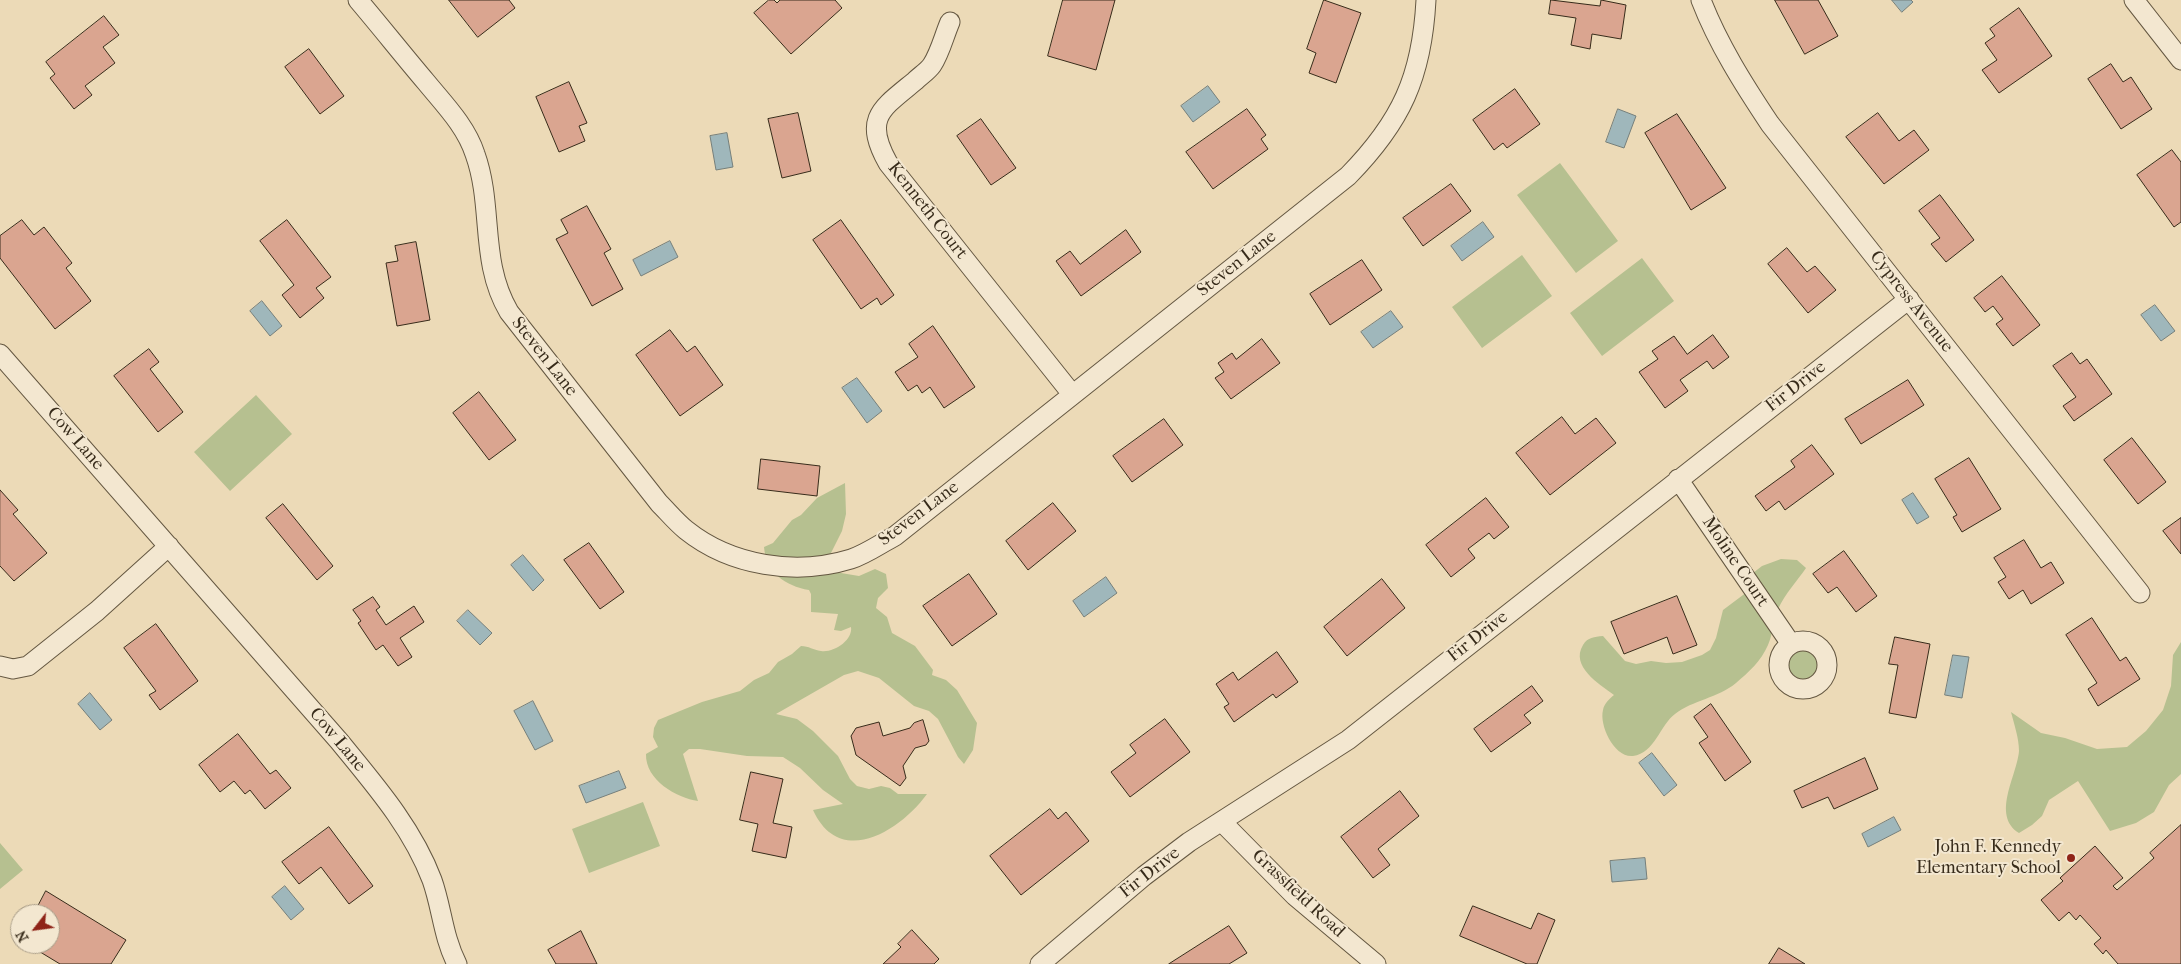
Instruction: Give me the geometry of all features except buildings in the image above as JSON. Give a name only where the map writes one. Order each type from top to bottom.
[{"type":"street","name":"Steven Lane","points":[[358,0],[453,114],[471,144],[482,179],[492,273],[499,295],[509,312],[659,503],[686,530],[723,552],[764,565],[788,567],[817,566],[850,559],[868,552],[895,536],[1348,176],[1369,155],[1389,128],[1409,92],[1424,32],[1426,0]]},
{"type":"street","name":"Cypress Avenue","points":[[1701,0],[1708,18],[1749,92],[1770,124],[2140,593]]},
{"type":"street","points":[[2134,0],[2181,60]]},
{"type":"street","name":"Kenneth Court","points":[[950,22],[932,66],[884,106],[877,120],[876,136],[878,145],[888,163],[1072,394]]},
{"type":"street","name":"Fir Drive","points":[[1040,964],[1144,876],[1190,842],[1348,740],[1909,299]]},
{"type":"street","name":"Cow Lane","points":[[0,354],[333,734],[387,800],[414,842],[432,881],[443,926],[457,964]]},
{"type":"street","name":"Moline Court","points":[[1678,479],[1791,644]]},
{"type":"street","points":[[0,666],[13,669],[28,666],[97,611],[169,546]]},
{"type":"street","name":"Grassfield Road","points":[[1222,822],[1294,896],[1376,964]]},
{"type":"green space","points":[[1560,163],[1618,241],[1576,273],[1517,195]]},
{"type":"green space","points":[[1522,255],[1552,296],[1482,348],[1452,307]]},
{"type":"green space","points":[[1642,258],[1674,301],[1602,356],[1570,313]]},
{"type":"green space","points":[[256,395],[292,434],[230,491],[194,452]]},
{"type":"green space","points":[[845,483],[846,514],[842,531],[831,553],[829,571],[859,576],[875,569],[886,574],[888,588],[878,598],[876,608],[887,617],[892,633],[915,646],[933,670],[932,675],[946,680],[957,690],[977,723],[973,750],[964,764],[958,757],[938,719],[929,711],[914,706],[879,678],[858,671],[844,675],[776,714],[797,719],[813,731],[838,756],[850,779],[857,786],[869,789],[881,786],[890,788],[898,794],[927,794],[902,820],[886,831],[870,838],[854,841],[838,838],[825,828],[813,810],[843,804],[823,790],[800,768],[783,757],[747,756],[689,749],[683,754],[698,801],[672,792],[656,780],[647,763],[646,754],[658,747],[653,737],[654,728],[658,720],[702,702],[740,691],[754,680],[769,673],[778,662],[801,646],[826,651],[842,645],[849,637],[851,627],[841,631],[834,630],[838,614],[811,612],[811,594],[809,590],[792,585],[778,576],[768,564],[764,547],[773,543],[792,520],[801,515],[817,498]]},
{"type":"green space","points":[[1781,559],[1797,560],[1806,568],[1781,603],[1775,618],[1770,641],[1758,661],[1746,675],[1729,688],[1690,705],[1675,714],[1647,750],[1641,754],[1633,756],[1620,752],[1609,739],[1602,716],[1604,706],[1614,695],[1594,680],[1583,667],[1580,653],[1585,642],[1592,638],[1603,636],[1625,661],[1636,664],[1651,661],[1666,663],[1682,662],[1702,655],[1710,650],[1716,638],[1723,610],[1747,592],[1753,573],[1762,566]]},
{"type":"green space","points":[[2181,642],[2181,774],[2169,785],[2154,812],[2136,823],[2110,831],[2078,781],[2049,800],[2042,816],[2019,833],[2011,825],[2007,816],[2006,806],[2019,751],[2011,712],[2041,733],[2065,738],[2097,749],[2127,747],[2146,731],[2163,710],[2171,686],[2173,655]]},
{"type":"green space","points":[[1803,645],[1817,651],[1823,665],[1817,679],[1803,685],[1789,679],[1783,665],[1789,651]]},
{"type":"green space","points":[[643,802],[660,846],[589,873],[572,829]]},
{"type":"green space","points":[[0,843],[23,870],[0,889]]},
{"type":"water","points":[[1892,0],[1911,0],[1913,2],[1902,12]]},
{"type":"water","points":[[1208,86],[1220,102],[1193,122],[1181,106]]},
{"type":"water","points":[[1618,109],[1636,116],[1624,148],[1606,142]]},
{"type":"water","points":[[727,133],[733,167],[716,170],[710,136]]},
{"type":"water","points":[[1483,222],[1494,237],[1462,261],[1451,246]]},
{"type":"water","points":[[670,241],[678,257],[641,276],[633,260]]},
{"type":"water","points":[[262,301],[282,326],[270,336],[250,311]]},
{"type":"water","points":[[2155,305],[2175,331],[2161,341],[2141,315]]},
{"type":"water","points":[[1391,311],[1403,327],[1373,348],[1361,332]]},
{"type":"water","points":[[857,378],[882,411],[867,423],[842,388]]},
{"type":"water","points":[[1913,493],[1929,517],[1917,524],[1902,500]]},
{"type":"water","points":[[523,555],[544,580],[533,591],[511,565]]},
{"type":"water","points":[[1106,577],[1117,593],[1084,617],[1073,601]]},
{"type":"water","points":[[468,610],[492,633],[480,645],[457,621]]},
{"type":"water","points":[[1953,655],[1969,657],[1962,698],[1945,695]]},
{"type":"water","points":[[90,693],[112,720],[100,730],[78,704]]},
{"type":"water","points":[[533,701],[553,741],[535,750],[514,711]]},
{"type":"water","points":[[1652,753],[1677,785],[1664,796],[1639,763]]},
{"type":"water","points":[[619,771],[626,788],[586,803],[579,786]]},
{"type":"water","points":[[1894,817],[1901,830],[1868,847],[1862,834]]},
{"type":"water","points":[[1645,858],[1647,879],[1612,882],[1610,861]]},
{"type":"water","points":[[285,886],[304,909],[291,920],[272,897]]},
{"type":"place","name":"John F. Kennedy Elementary School","points":[[2071,858]]}]
